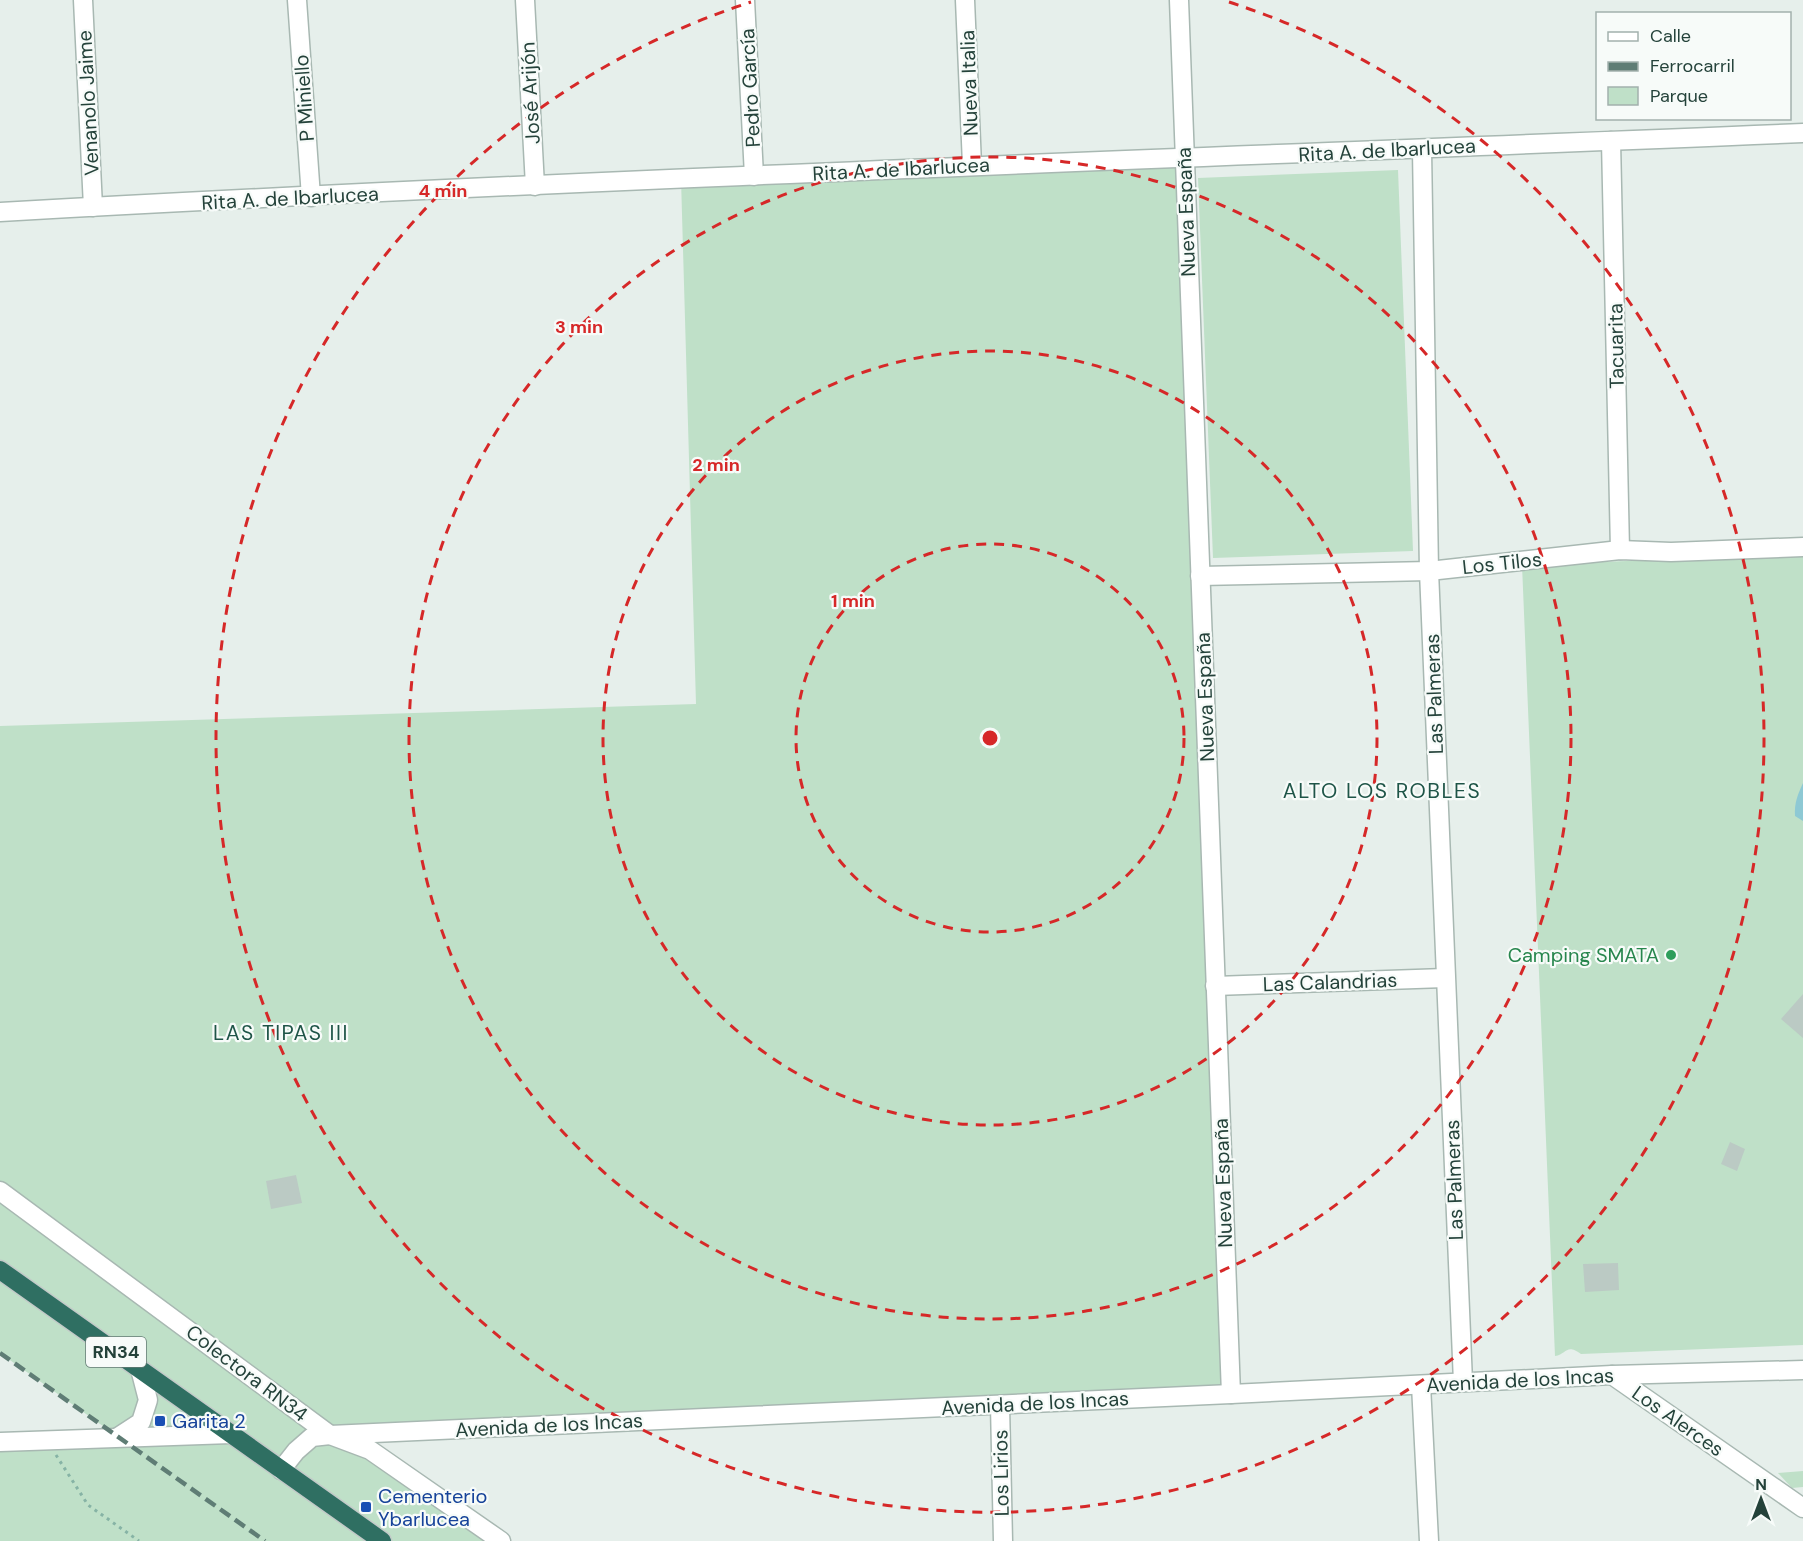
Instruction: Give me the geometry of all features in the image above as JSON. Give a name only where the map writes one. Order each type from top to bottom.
[{"type":"highway","name":"RN34","points":[[0,1269],[382,1541]]},
{"type":"street","name":"Venanolo Jaime","points":[[83,0],[93,207]]},
{"type":"street","name":"P Miniello","points":[[297,0],[311,196]]},
{"type":"street","name":"José Arijón","points":[[525,0],[535,186]]},
{"type":"street","name":"Pedro García","points":[[746,0],[754,176]]},
{"type":"street","name":"Nueva Italia","points":[[965,0],[972,165]]},
{"type":"street","name":"Nueva España","points":[[1179,0],[1231,1394]]},
{"type":"street","name":"Rita A. de Ibarlucea","points":[[0,212],[972,165],[1422,150],[1803,133]]},
{"type":"street","name":"Tacuarita","points":[[1611,141],[1620,550]]},
{"type":"street","name":"Las Palmeras","points":[[1422,150],[1430,571],[1462,1382]]},
{"type":"street","name":"Los Tilos","points":[[1200,576],[1430,571],[1620,550],[1671,552],[1803,547]]},
{"type":"street","name":"Las Calandrias","points":[[1215,987],[1445,978]]},
{"type":"street","name":"Colectora RN34","points":[[0,1191],[330,1435],[370,1450],[501,1541]]},
{"type":"street","points":[[118,1437],[141,1422],[148,1400],[140,1369]]},
{"type":"street","name":"Avenida de los Incas","points":[[281,1470],[296,1450],[312,1437],[330,1435],[1612,1375],[1803,1370]]},
{"type":"street","name":"Los Alerces","points":[[1612,1375],[1803,1509]]},
{"type":"street","points":[[1421,1384],[1429,1541]]},
{"type":"street","name":"Los Lirios","points":[[1000,1405],[1003,1541]]},
{"type":"street","points":[[0,1442],[231,1434]]},
{"type":"path","points":[[45,1440],[88,1504],[139,1541]]},
{"type":"green space","points":[[1184,159],[1231,1394],[332,1435],[501,1541],[0,1541],[0,1442],[117,1436],[0,1353],[0,726],[696,704],[681,179]]},
{"type":"green space","points":[[1398,170],[1413,551],[1213,558],[1198,178]]},
{"type":"green space","name":"Camping SMATA","points":[[1803,554],[1803,1345],[1581,1354],[1569,1349],[1555,1356],[1522,565]]},
{"type":"green space","points":[[1803,1471],[1803,1487],[1792,1488],[1778,1473]]},
{"type":"water","points":[[1803,783],[1803,821],[1795,816],[1795,811]]},
{"type":"building","points":[[1803,994],[1803,1038],[1781,1019]]},
{"type":"building","points":[[1730,1142],[1745,1149],[1737,1171],[1721,1164]]},
{"type":"building","points":[[296,1175],[302,1203],[271,1209],[266,1181]]},
{"type":"building","points":[[1618,1263],[1619,1290],[1585,1292],[1583,1264]]},
{"type":"railway","points":[[0,1353],[265,1541]]},
{"type":"place","name":"Camping SMATA","points":[[1671,955]]},
{"type":"place","name":"Garita 2","points":[[160,1421]]},
{"type":"place","name":"Cementerio Ybarlucea","points":[[366,1507]]},
{"type":"district","name":"ALTO LOS ROBLES","points":[[1382,791]]},
{"type":"district","name":"LAS TIPAS III","points":[[281,1033]]}]
